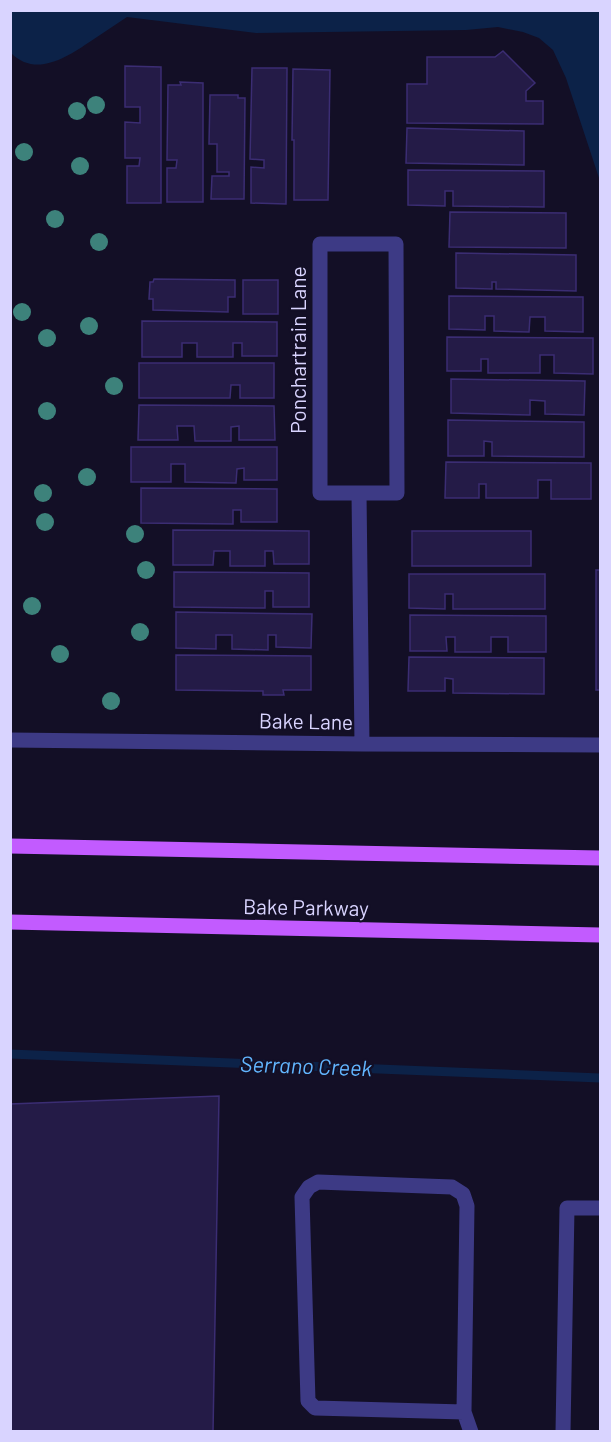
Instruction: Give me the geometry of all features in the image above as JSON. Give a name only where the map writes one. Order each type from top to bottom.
[{"type":"main road","points":[[10,846],[600,858]]},
{"type":"main road","name":"Bake Parkway","points":[[10,922],[600,935]]},
{"type":"street","name":"Ponchartrain Lane","points":[[320,244],[396,244],[397,493],[359,493],[320,493],[320,244]]},
{"type":"street","points":[[359,493],[362,744]]},
{"type":"street","name":"Bake Lane","points":[[10,740],[600,745]]},
{"type":"street","points":[[464,1412],[315,1408],[308,1401],[302,1197],[309,1187],[318,1182],[452,1187],[463,1194],[468,1206],[464,1412],[471,1431]]},
{"type":"street","points":[[563,1431],[567,1208],[600,1208]]},
{"type":"water","points":[[10,11],[600,11],[600,181],[566,78],[553,50],[539,38],[523,32],[498,27],[466,30],[256,33],[127,17],[62,58],[41,64],[31,64],[11,53]]},
{"type":"building","points":[[503,51],[535,83],[526,91],[526,101],[543,101],[543,124],[407,123],[407,84],[427,84],[427,57],[495,57]]},
{"type":"building","points":[[125,66],[161,67],[161,203],[127,203],[127,166],[139,166],[140,158],[125,158],[125,122],[140,123],[140,107],[125,107]]},
{"type":"building","points":[[252,68],[287,68],[286,204],[251,203],[251,167],[264,168],[264,160],[250,159]]},
{"type":"building","points":[[293,69],[330,70],[328,200],[294,200]]},
{"type":"building","points":[[180,82],[203,83],[203,202],[167,202],[167,168],[176,168],[177,160],[167,160],[168,85],[181,85]]},
{"type":"building","points":[[210,95],[238,95],[238,98],[245,98],[244,199],[211,199],[212,176],[229,176],[229,172],[217,172],[217,144],[209,144]]},
{"type":"building","points":[[407,128],[524,131],[524,165],[406,163]]},
{"type":"building","points":[[408,170],[544,171],[544,207],[453,206],[453,191],[445,191],[445,206],[408,205]]},
{"type":"building","points":[[450,212],[566,213],[566,248],[449,247]]},
{"type":"building","points":[[456,253],[576,255],[576,291],[496,289],[496,282],[492,282],[492,289],[456,288]]},
{"type":"building","points":[[154,279],[235,280],[235,297],[228,297],[228,312],[153,310],[153,299],[149,299],[150,282]]},
{"type":"building","points":[[243,280],[278,280],[278,314],[243,314]]},
{"type":"building","points":[[449,296],[583,297],[583,332],[545,331],[545,317],[530,317],[529,332],[494,331],[494,316],[485,316],[485,330],[449,329]]},
{"type":"building","points":[[142,321],[277,322],[277,356],[242,356],[242,343],[233,343],[233,357],[197,357],[197,343],[182,343],[182,357],[142,357]]},
{"type":"building","points":[[447,337],[593,338],[593,374],[554,373],[554,355],[540,355],[540,373],[488,373],[488,359],[481,359],[481,371],[447,371]]},
{"type":"building","points":[[139,363],[274,363],[274,398],[240,398],[240,385],[231,385],[230,398],[139,398]]},
{"type":"building","points":[[451,379],[585,381],[584,415],[545,414],[545,401],[530,400],[530,415],[451,413]]},
{"type":"building","points":[[139,405],[274,406],[275,440],[239,440],[239,426],[231,427],[231,441],[195,441],[194,426],[177,426],[178,440],[138,440]]},
{"type":"building","points":[[448,420],[584,422],[584,457],[492,456],[492,442],[484,441],[484,456],[448,456]]},
{"type":"building","points":[[131,447],[277,447],[277,480],[244,480],[244,468],[237,469],[236,483],[185,482],[185,464],[171,464],[171,482],[131,482]]},
{"type":"building","points":[[446,462],[591,463],[591,499],[551,499],[551,480],[538,480],[538,498],[486,498],[486,484],[479,484],[479,498],[445,498]]},
{"type":"building","points":[[141,488],[277,489],[277,522],[241,522],[241,510],[233,510],[233,524],[141,523]]},
{"type":"building","points":[[173,530],[309,531],[309,564],[274,564],[273,551],[265,551],[265,566],[230,566],[230,551],[214,551],[213,565],[173,565]]},
{"type":"building","points":[[412,531],[531,531],[531,566],[412,566]]},
{"type":"building","points":[[596,570],[600,570],[600,690],[596,690]]},
{"type":"building","points":[[174,572],[309,573],[309,607],[273,607],[273,591],[265,591],[265,608],[174,607]]},
{"type":"building","points":[[409,574],[545,574],[545,609],[453,609],[453,594],[445,594],[445,609],[409,608]]},
{"type":"building","points":[[176,612],[312,614],[311,648],[276,647],[276,635],[268,635],[268,650],[232,649],[232,635],[216,635],[216,649],[176,648]]},
{"type":"building","points":[[410,615],[546,616],[546,652],[508,652],[508,637],[491,637],[491,652],[455,652],[455,637],[446,637],[447,651],[410,651]]},
{"type":"building","points":[[176,655],[311,656],[311,690],[283,690],[284,695],[263,695],[263,691],[176,690]]},
{"type":"building","points":[[409,657],[544,658],[544,694],[453,693],[453,679],[445,678],[445,691],[408,691]]},
{"type":"building","points":[[219,1096],[213,1432],[10,1432],[10,1104]]},
{"type":"waterway","name":"Serrano Creek","points":[[10,1054],[600,1078]]}]
